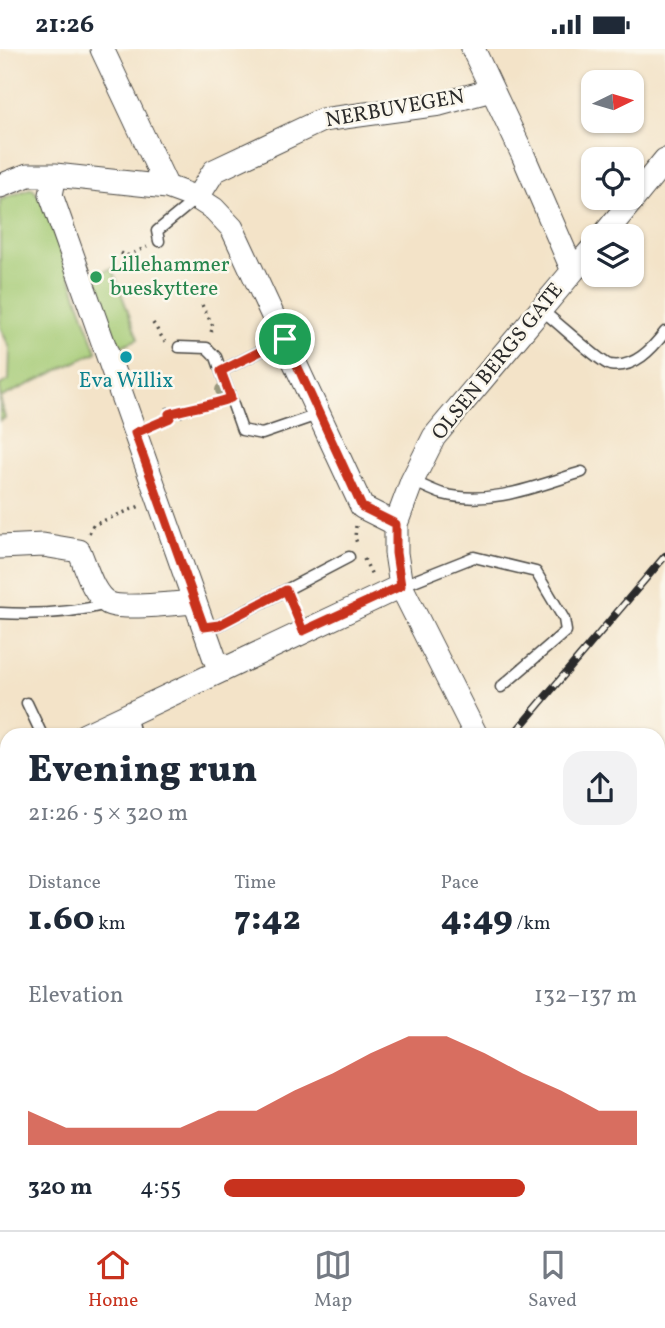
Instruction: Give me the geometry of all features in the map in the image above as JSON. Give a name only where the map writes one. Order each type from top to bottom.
[{"type":"street","points":[[102,49],[167,187]]},
{"type":"street","name":"OLSEN BERGS GATE","points":[[396,524],[412,481],[435,437],[573,271],[473,49]]},
{"type":"street","name":"NERBUVEGEN","points":[[197,198],[214,171],[322,120],[440,104],[492,90]]},
{"type":"street","points":[[613,224],[665,160]]},
{"type":"street","points":[[0,186],[28,175],[55,175],[167,187],[197,198],[214,209],[232,228],[362,507],[396,524],[396,553],[401,586],[471,727]]},
{"type":"street","points":[[55,175],[51,195],[215,659],[224,668]]},
{"type":"street","points":[[573,271],[581,262]]},
{"type":"street","points":[[0,547],[43,545],[79,551],[97,593],[108,604],[128,606],[195,602]]},
{"type":"street","points":[[132,725],[224,668],[401,586]]},
{"type":"lane","points":[[159,241],[157,231],[197,198]]},
{"type":"lane","points":[[540,309],[608,365],[625,365],[642,357],[665,332]]},
{"type":"lane","points":[[221,371],[285,339]]},
{"type":"lane","points":[[179,347],[207,348],[216,357],[242,430],[262,434],[320,415]]},
{"type":"lane","points":[[412,481],[442,493],[470,498],[517,493],[582,472]]},
{"type":"lane","points":[[204,627],[219,625],[349,557]]},
{"type":"lane","points":[[401,586],[474,557],[536,572],[564,619],[566,631],[501,687]]},
{"type":"lane","points":[[0,613],[61,612],[108,604]]},
{"type":"lane","points":[[27,703],[39,728]]},
{"type":"path","points":[[202,305],[213,326]]},
{"type":"path","points":[[153,323],[166,342],[179,347]]},
{"type":"path","points":[[135,433],[231,398]]},
{"type":"path","points":[[169,414],[197,406],[205,408]]},
{"type":"path","points":[[164,423],[170,418],[167,407]]},
{"type":"path","points":[[349,557],[374,555]]},
{"type":"green space","points":[[32,188],[43,201],[97,352],[0,398],[0,385],[9,380],[10,348],[0,327],[0,200]]},
{"type":"green space","points":[[112,268],[138,339],[119,347],[92,276]]},
{"type":"green space","points":[[0,398],[5,418],[0,421]]},
{"type":"railway","points":[[519,728],[665,556]]},
{"type":"place","name":"Lillehammer bueskyttere","points":[[96,277]]},
{"type":"place","name":"Eva Willix","points":[[126,357]]},
{"type":"route","points":[[285,339],[362,507],[396,524],[396,553],[401,586],[303,631],[286,590],[219,625],[204,627],[135,433],[164,423],[170,418],[169,414],[197,406],[205,408],[231,398],[221,371],[285,339]]}]
